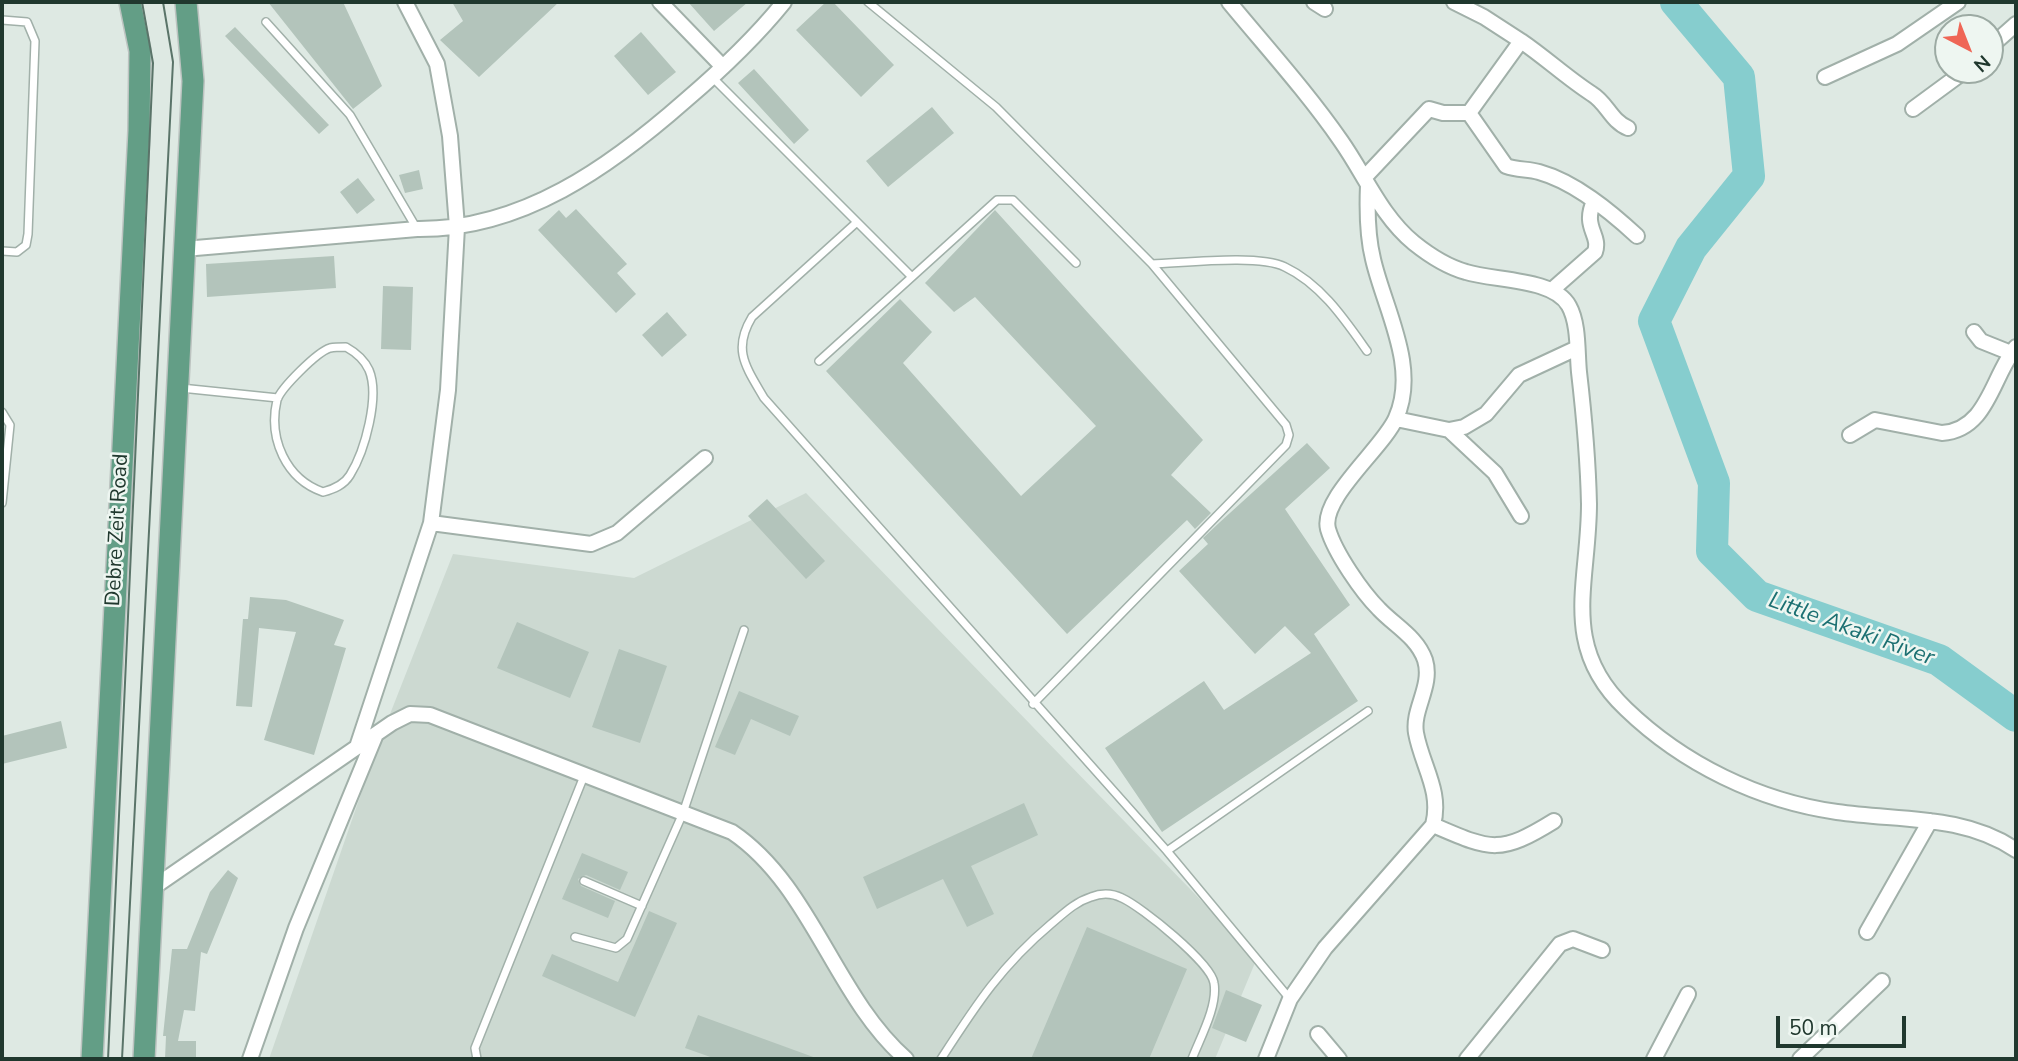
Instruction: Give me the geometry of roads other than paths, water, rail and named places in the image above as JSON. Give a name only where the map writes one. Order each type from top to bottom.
[{"type":"main road","name":"Debre Zeit Road","points":[[92,1059],[139,131],[140,51],[130,2]]},
{"type":"main road","points":[[144,1059],[193,81],[186,2]]},
{"type":"street","points":[[357,747],[431,523],[448,390],[457,227],[450,136],[437,64],[405,2]]},
{"type":"street","points":[[660,2],[718,72]]},
{"type":"street","points":[[184,249],[457,227],[534,205],[583,180],[650,132],[718,72],[784,2]]},
{"type":"street","points":[[1229,2],[1306,93],[1390,218],[1414,242],[1452,267],[1553,289],[1570,307],[1585,419],[1589,506],[1582,624],[1589,661],[1625,709],[1667,743],[1716,776],[1807,807],[1930,821],[1989,833],[2016,850]]},
{"type":"street","points":[[1454,2],[1484,17],[1551,61],[1577,86],[1592,93],[1617,122],[1628,128]]},
{"type":"street","points":[[1825,77],[1905,40],[1958,2]]},
{"type":"street","points":[[1469,113],[1521,41]]},
{"type":"street","points":[[1913,109],[1947,84]]},
{"type":"street","points":[[1266,1059],[1290,999],[1333,937],[1433,825],[1436,799],[1416,732],[1425,692],[1425,661],[1408,635],[1370,599],[1331,538],[1327,525],[1335,501],[1396,419],[1403,390],[1403,373],[1395,329],[1373,258],[1366,182],[1429,108],[1443,113],[1469,113]]},
{"type":"street","points":[[1469,113],[1506,166],[1546,174],[1594,201],[1637,236]]},
{"type":"street","points":[[1553,289],[1595,252],[1596,241],[1588,220],[1594,201]]},
{"type":"street","points":[[1850,435],[1875,420],[1942,433],[1965,426],[1981,411],[2014,350],[1982,341],[1974,332]]},
{"type":"street","points":[[1396,419],[1449,430],[1464,427],[1486,414],[1519,375],[1577,348]]},
{"type":"street","points":[[1449,430],[1495,473],[1521,516]]},
{"type":"street","points":[[431,523],[591,544],[617,533],[705,458]]},
{"type":"street","points":[[154,887],[376,734],[410,714],[430,715],[732,832],[765,858],[877,1031],[906,1059]]},
{"type":"street","points":[[250,1059],[296,928],[376,734]]},
{"type":"street","points":[[1433,825],[1485,847],[1522,840],[1554,821]]},
{"type":"street","points":[[1867,932],[1930,821]]},
{"type":"street","points":[[1467,1059],[1560,944],[1573,939],[1602,950]]},
{"type":"street","points":[[1800,1059],[1882,981]]},
{"type":"street","points":[[1654,1059],[1688,994]]},
{"type":"street","points":[[1318,1034],[1339,1059]]},
{"type":"lane","points":[[868,2],[996,107],[1152,264],[1286,425],[1289,435],[1286,445],[1033,704]]},
{"type":"lane","points":[[2,20],[27,23],[35,41],[28,234],[26,245],[17,252],[2,251]]},
{"type":"lane","points":[[266,22],[350,115],[417,229]]},
{"type":"lane","points":[[718,72],[857,222],[911,276]]},
{"type":"lane","points":[[819,360],[987,208],[1006,198],[1013,200],[1076,263]]},
{"type":"lane","points":[[857,222],[752,317],[743,333],[740,349],[764,398],[1033,704],[1167,851],[1290,999]]},
{"type":"lane","points":[[1152,264],[1262,261],[1285,266],[1322,293],[1367,351]]},
{"type":"lane","points":[[346,347],[369,370],[374,396],[366,432],[350,476],[338,487],[323,492],[310,488],[298,478],[284,458],[275,439],[278,398],[313,357],[329,348],[346,347]]},
{"type":"lane","points":[[177,387],[278,398]]},
{"type":"lane","points":[[2,412],[10,425],[2,503]]},
{"type":"lane","points":[[575,937],[616,948],[627,939],[683,813],[744,630]]},
{"type":"lane","points":[[1167,851],[1368,711]]},
{"type":"lane","points":[[477,1059],[475,1048],[584,776]]},
{"type":"lane","points":[[584,881],[642,906]]},
{"type":"lane","points":[[941,1059],[991,981],[1021,949],[1074,905],[1092,896],[1108,894],[1123,898],[1197,955],[1209,968],[1215,992],[1192,1059]]},
{"type":"waterway","name":"Little Akaki River","points":[[1676,2],[1739,77],[1749,176],[1691,248],[1654,321],[1714,483],[1712,551],[1757,596],[1939,660],[2016,716]]},
{"type":"tram line","points":[[108,1059],[153,63],[142,2]]},
{"type":"tram line","points":[[122,1059],[173,62],[163,2]]}]
